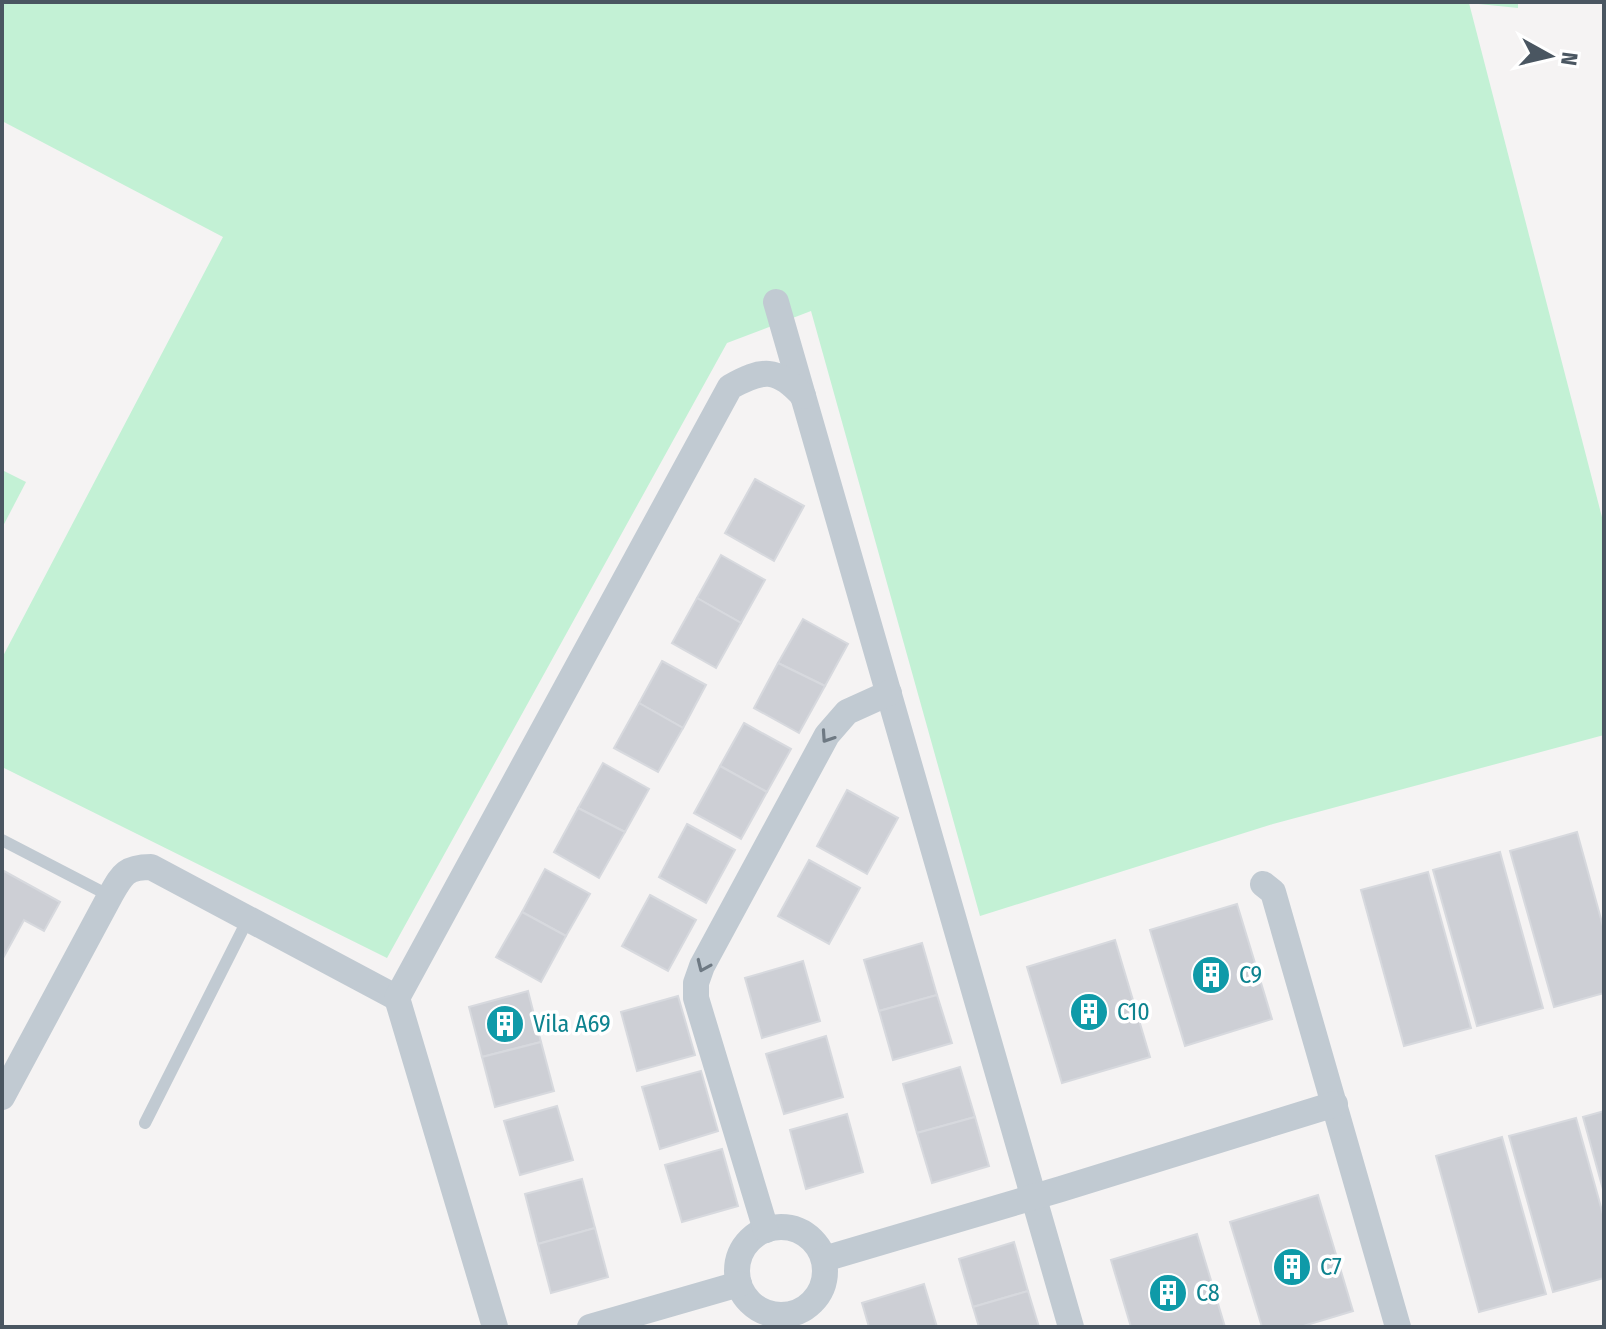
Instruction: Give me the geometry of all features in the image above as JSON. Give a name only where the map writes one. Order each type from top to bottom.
[{"type":"street","points":[[776,302],[1071,1327]]},
{"type":"street","points":[[495,1327],[397,998],[730,387],[751,375],[773,373],[793,385],[803,396]]},
{"type":"street","points":[[766,1230],[696,998],[696,983],[702,966],[827,735],[847,712],[889,693]]},
{"type":"street","points":[[2,1097],[123,873],[136,867],[151,867],[397,998]]},
{"type":"street","points":[[1263,884],[1273,892],[1398,1327]]},
{"type":"street","points":[[824,1259],[1335,1104]]},
{"type":"street","points":[[780,1227],[808,1235],[824,1259],[826,1273],[823,1287],[816,1300],[793,1321],[765,1313],[754,1306],[739,1284],[739,1258],[745,1246],[766,1230],[780,1227]]},
{"type":"street","points":[[590,1327],[739,1284]]},
{"type":"lane","points":[[2,840],[110,896]]},
{"type":"lane","points":[[145,1123],[248,919]]},
{"type":"green space","points":[[2,2],[1518,2],[1518,8],[1469,3],[1604,525],[1604,735],[1273,824],[980,916],[811,311],[727,343],[387,958],[2,767],[2,658],[223,237],[2,121]]},
{"type":"green space","points":[[2,470],[26,482],[2,528]]},
{"type":"building","points":[[755,479],[804,506],[774,561],[725,533]]},
{"type":"building","points":[[721,555],[765,580],[741,623],[697,598]]},
{"type":"building","points":[[697,598],[741,623],[716,668],[672,643]]},
{"type":"building","points":[[803,619],[848,644],[825,686],[778,663]]},
{"type":"building","points":[[662,661],[706,685],[683,728],[639,703]]},
{"type":"building","points":[[778,663],[825,686],[799,733],[754,708]]},
{"type":"building","points":[[639,703],[683,728],[658,772],[614,748]]},
{"type":"building","points":[[744,723],[791,749],[767,792],[720,766]]},
{"type":"building","points":[[603,763],[649,789],[625,832],[578,808]]},
{"type":"building","points":[[720,766],[767,792],[741,839],[694,813]]},
{"type":"building","points":[[847,790],[898,818],[867,874],[817,846]]},
{"type":"building","points":[[578,808],[625,832],[599,878],[554,852]]},
{"type":"building","points":[[687,824],[735,850],[706,903],[659,877]]},
{"type":"building","points":[[1577,832],[1604,930],[1604,993],[1554,1007],[1510,851]]},
{"type":"building","points":[[1500,852],[1543,1008],[1477,1026],[1433,870]]},
{"type":"building","points":[[809,860],[860,888],[829,944],[778,916]]},
{"type":"building","points":[[545,869],[590,894],[566,936],[522,912]]},
{"type":"building","points":[[2,870],[60,902],[44,931],[24,920],[2,960]]},
{"type":"building","points":[[1428,872],[1471,1028],[1404,1046],[1361,890]]},
{"type":"building","points":[[650,895],[696,920],[668,971],[622,946]]},
{"type":"building","name":"C9","points":[[1237,904],[1272,1019],[1185,1046],[1150,930]]},
{"type":"building","points":[[522,912],[566,936],[541,982],[496,957]]},
{"type":"building","name":"C10","points":[[1115,940],[1150,1057],[1062,1083],[1027,967]]},
{"type":"building","points":[[922,943],[937,995],[879,1011],[864,960]]},
{"type":"building","points":[[803,961],[820,1021],[762,1038],[745,978]]},
{"type":"building","name":"Vila A69","points":[[528,991],[541,1042],[482,1057],[469,1007]]},
{"type":"building","points":[[937,995],[952,1043],[893,1060],[879,1011]]},
{"type":"building","points":[[678,996],[695,1055],[637,1071],[621,1012]]},
{"type":"building","points":[[826,1036],[843,1097],[784,1114],[766,1054]]},
{"type":"building","points":[[541,1042],[554,1091],[495,1107],[482,1057]]},
{"type":"building","points":[[960,1067],[975,1117],[917,1133],[903,1084]]},
{"type":"building","points":[[701,1071],[718,1131],[660,1149],[642,1087]]},
{"type":"building","points":[[557,1106],[573,1160],[520,1175],[504,1121]]},
{"type":"building","points":[[1604,1111],[1604,1193],[1583,1117]]},
{"type":"building","points":[[847,1114],[863,1172],[806,1189],[790,1130]]},
{"type":"building","points":[[975,1117],[989,1166],[932,1183],[917,1133]]},
{"type":"building","points":[[1576,1118],[1604,1218],[1604,1278],[1553,1292],[1509,1136]]},
{"type":"building","points":[[1502,1137],[1546,1294],[1479,1312],[1436,1156]]},
{"type":"building","points":[[722,1149],[738,1206],[682,1222],[665,1165]]},
{"type":"building","points":[[582,1179],[595,1228],[538,1244],[525,1194]]},
{"type":"building","name":"C7","points":[[1318,1195],[1353,1311],[1300,1327],[1262,1327],[1230,1222]]},
{"type":"building","points":[[595,1228],[608,1277],[551,1293],[538,1244]]},
{"type":"building","name":"C8","points":[[1197,1234],[1225,1327],[1131,1327],[1111,1260]]},
{"type":"building","points":[[1014,1242],[1028,1291],[973,1307],[959,1259]]},
{"type":"building","points":[[924,1284],[937,1327],[869,1327],[862,1303]]},
{"type":"building","points":[[1028,1291],[1039,1327],[979,1327],[973,1307]]},
{"type":"place","name":"C9","points":[[1211,975]]},
{"type":"place","name":"C10","points":[[1089,1012]]},
{"type":"place","name":"Vila A69","points":[[505,1024]]},
{"type":"place","name":"C7","points":[[1292,1267]]},
{"type":"place","name":"C8","points":[[1168,1293]]}]
